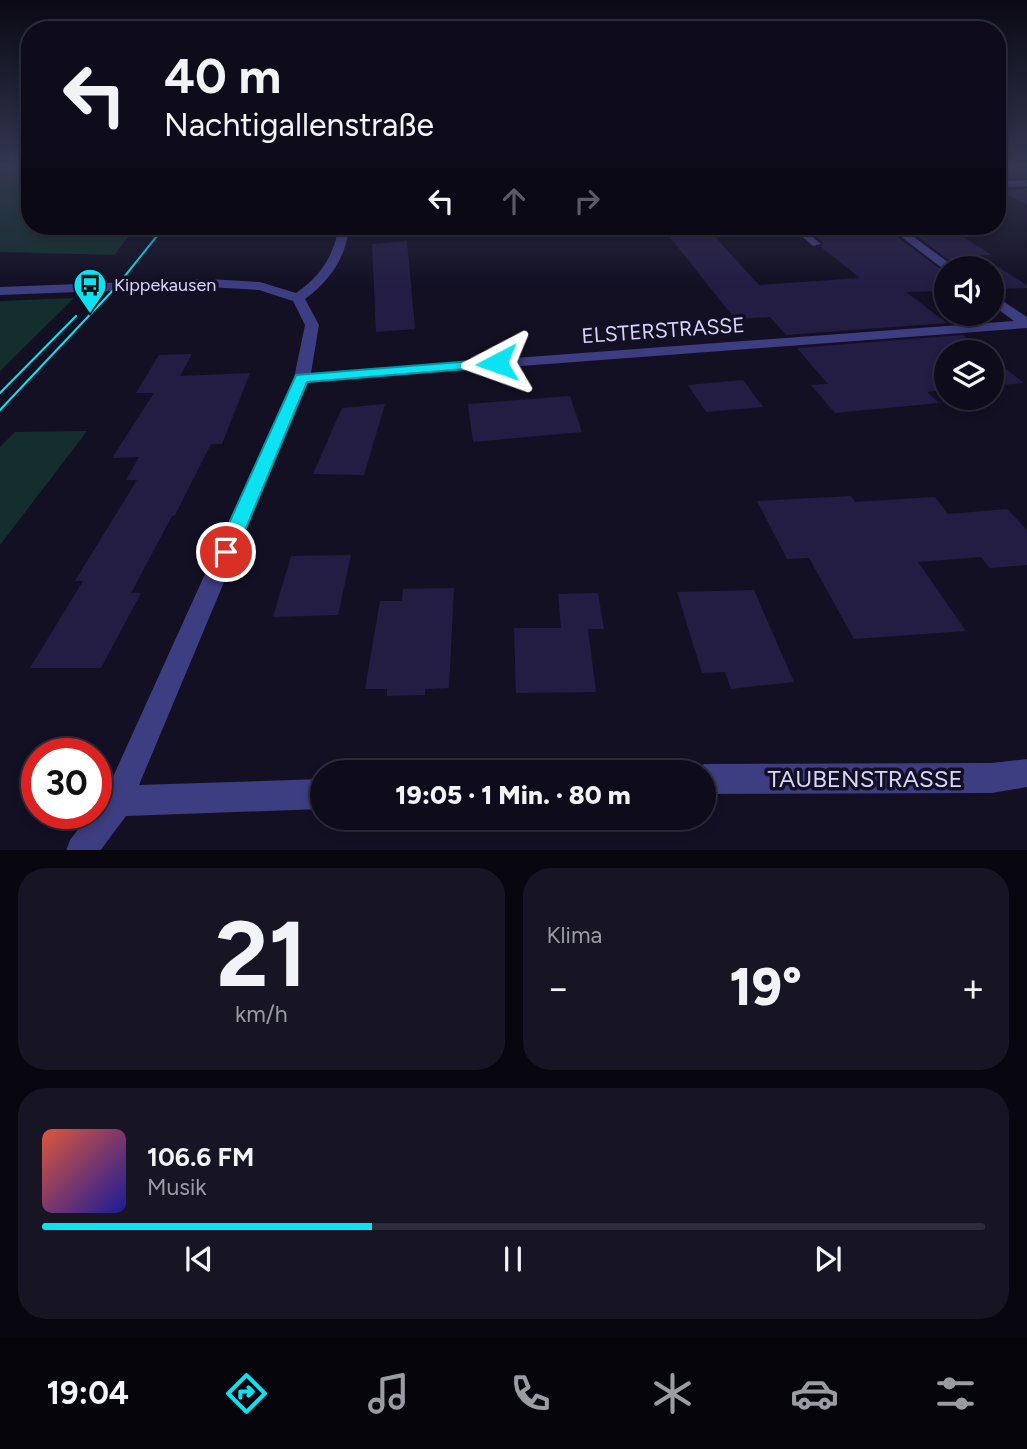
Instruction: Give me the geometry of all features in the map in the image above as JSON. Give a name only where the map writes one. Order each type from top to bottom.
[{"type":"street","points":[[298,298],[320,283],[333,266],[342,235]]},
{"type":"street","points":[[904,235],[934,256]]},
{"type":"street","points":[[0,291],[208,283],[260,286],[298,298],[312,325],[302,378],[118,801],[81,850]]},
{"type":"street","points":[[1004,307],[1027,324]]},
{"type":"street","name":"ELSTERSTRASSE","points":[[302,378],[1027,324]]},
{"type":"street","name":"TAUBENSTRASSE","points":[[716,779],[992,778],[1027,774]]},
{"type":"street","points":[[118,801],[310,794]]},
{"type":"lane","points":[[805,235],[816,244]]},
{"type":"green space","points":[[0,206],[21,206],[21,235],[130,235],[114,255],[0,252]]},
{"type":"green space","points":[[74,298],[10,361],[0,371],[0,301]]},
{"type":"green space","points":[[87,431],[0,545],[0,447],[15,432]]},
{"type":"building","points":[[668,235],[713,235],[759,285],[860,278],[821,247],[823,242],[814,235],[894,235],[934,264],[934,291],[906,292],[934,313],[934,324],[786,335],[770,317],[735,319]]},
{"type":"building","points":[[916,235],[960,235],[992,255],[943,256]]},
{"type":"building","points":[[407,241],[415,329],[376,332],[372,244]]},
{"type":"building","points":[[1004,271],[1027,285],[1027,288],[1004,289]]},
{"type":"building","points":[[963,335],[969,340],[934,340],[934,391],[927,392],[934,398],[934,403],[835,413],[811,385],[828,384],[797,348]]},
{"type":"building","points":[[192,354],[180,376],[250,373],[222,444],[211,444],[175,515],[172,516],[131,593],[141,593],[101,668],[30,668],[83,581],[75,581],[137,480],[126,480],[139,457],[112,458],[154,393],[136,393],[159,355]]},
{"type":"building","points":[[1004,367],[1024,383],[1004,385]]},
{"type":"building","points":[[743,380],[763,407],[706,412],[688,385]]},
{"type":"building","points":[[570,396],[582,432],[473,442],[468,404]]},
{"type":"building","points":[[385,404],[364,475],[313,474],[342,408]]},
{"type":"building","points":[[851,496],[855,502],[935,497],[948,514],[1007,509],[1027,530],[1027,565],[990,568],[981,557],[918,562],[966,631],[854,639],[809,558],[787,559],[757,501]]},
{"type":"building","points":[[351,555],[338,615],[273,617],[291,556]]},
{"type":"building","points":[[454,588],[449,688],[425,689],[425,695],[387,696],[387,689],[365,689],[380,601],[402,601],[403,589]]},
{"type":"building","points":[[754,590],[794,682],[731,689],[725,672],[702,673],[677,592]]},
{"type":"building","points":[[598,593],[604,629],[588,629],[596,692],[516,693],[514,628],[561,628],[558,594]]},
{"type":"tram line","points":[[0,410],[116,287],[158,235]]},
{"type":"tram line","points":[[0,393],[76,316]]},
{"type":"place","name":"Kippekausen","points":[[90,315]]},
{"type":"route","points":[[226,552],[302,378],[497,363]]}]
